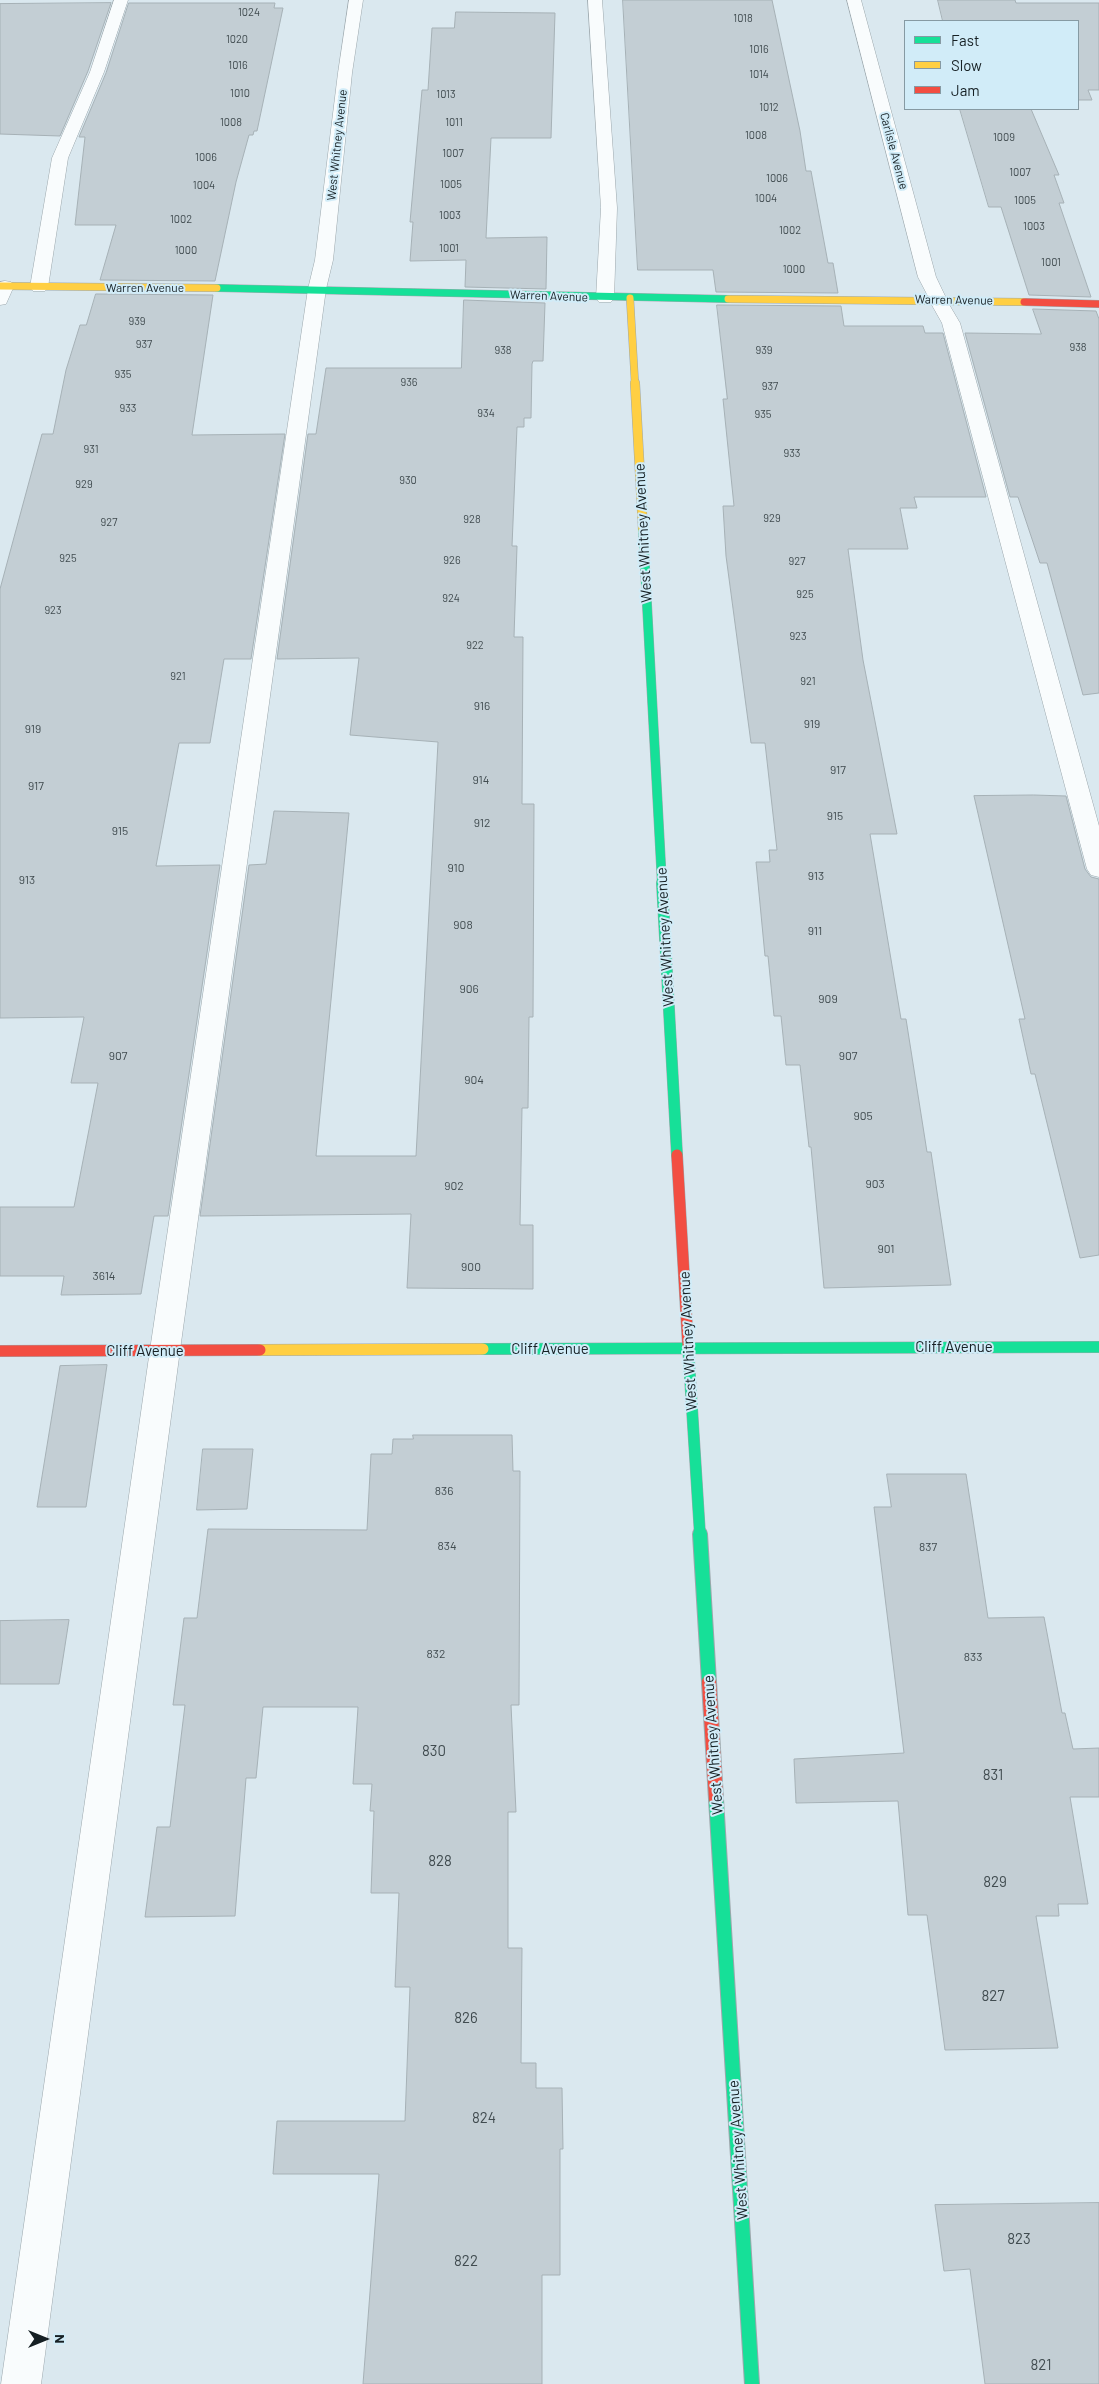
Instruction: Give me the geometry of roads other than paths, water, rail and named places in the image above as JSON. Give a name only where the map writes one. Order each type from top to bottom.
[{"type":"street","points":[[38,287],[60,158],[97,72],[121,0]]},
{"type":"street","name":"West Whitney Avenue","points":[[21,2384],[165,1350],[317,289],[324,260],[356,0]]},
{"type":"street","points":[[595,0],[609,208],[606,298]]},
{"type":"street","name":"Carlisle Avenue","points":[[854,0],[927,277],[951,323],[1099,869]]},
{"type":"street","name":"Warren Avenue","points":[[2,291],[38,287],[317,289],[606,298],[938,300],[1099,304]]},
{"type":"street","name":"West Whitney Avenue","points":[[630,298],[688,1348],[752,2384]]},
{"type":"street","name":"Cliff Avenue","points":[[0,1351],[1099,1347]]}]
